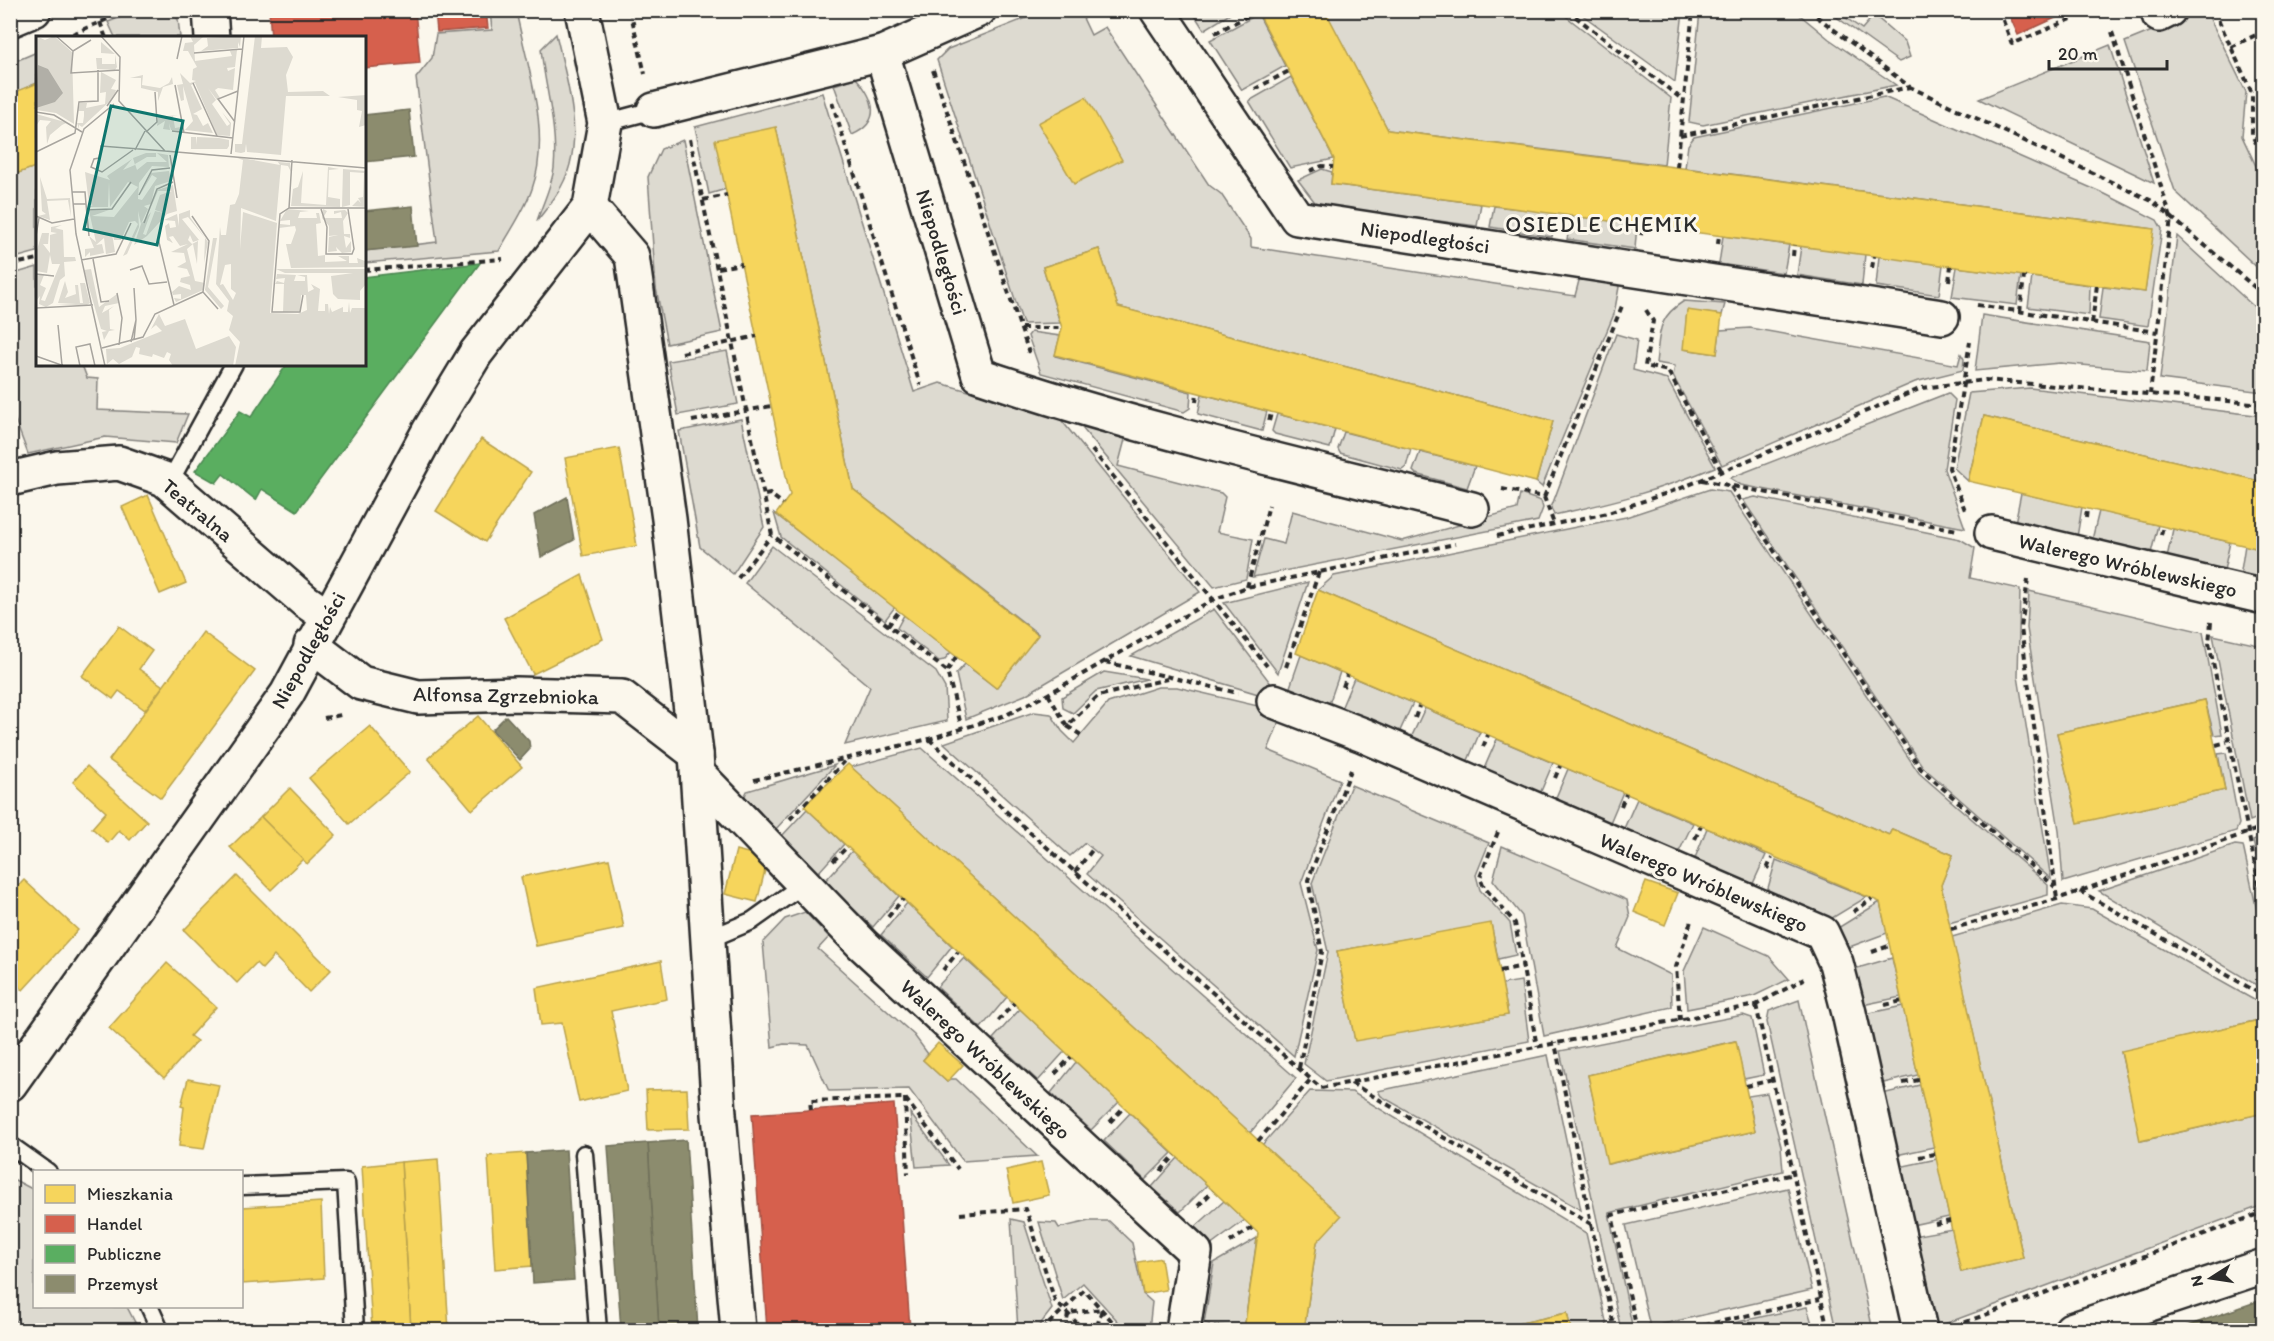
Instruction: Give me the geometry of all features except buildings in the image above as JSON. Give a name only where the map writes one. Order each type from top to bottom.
[{"type":"street","points":[[10,20],[34,10]]},
{"type":"street","points":[[210,10],[212,36]]},
{"type":"street","points":[[582,10],[605,123]]},
{"type":"street","points":[[654,110],[882,53],[979,10]]},
{"type":"street","name":"Niepodległości","points":[[1157,10],[1297,218],[1634,277],[1942,317]]},
{"type":"street","name":"Niepodległości","points":[[882,53],[979,375],[1071,406],[1484,498]]},
{"type":"street","name":"Niepodległości","points":[[10,1084],[286,694],[429,431],[476,353],[590,207],[605,123]]},
{"type":"street","points":[[590,207],[633,256],[702,772],[719,1114],[738,1330]]},
{"type":"street","name":"Teatralna","points":[[10,479],[57,468],[119,463],[168,483],[305,601],[328,617]]},
{"type":"street","name":"Walerego Wróblewskiego","points":[[1977,532],[2034,543],[2264,597]]},
{"type":"street","name":"Alfonsa Zgrzebnioka","points":[[311,645],[361,683],[418,698],[517,694],[622,698],[702,772],[765,846],[804,884]]},
{"type":"street","name":"Walerego Wróblewskiego","points":[[1277,682],[1363,735],[1822,933],[1836,963],[1920,1330]]},
{"type":"street","name":"Walerego Wróblewskiego","points":[[804,884],[863,945],[1195,1252],[1183,1330]]},
{"type":"street","points":[[2071,1330],[2264,1266]]},
{"type":"lane","points":[[605,123],[654,110]]},
{"type":"lane","points":[[168,483],[233,366]]},
{"type":"lane","points":[[709,939],[752,921],[804,884]]},
{"type":"lane","points":[[10,1145],[45,1170]]},
{"type":"lane","points":[[584,1154],[598,1330]]},
{"type":"lane","points":[[243,1186],[346,1182],[354,1330]]},
{"type":"lane","points":[[149,1308],[160,1330]]},
{"type":"path","points":[[67,36],[129,10]]},
{"type":"path","points":[[630,10],[654,110],[687,125],[765,495],[771,535],[947,671],[962,729]]},
{"type":"path","points":[[1205,38],[1257,10]]},
{"type":"path","points":[[1567,10],[1684,100]]},
{"type":"path","points":[[1677,167],[1693,10]]},
{"type":"path","points":[[1808,10],[1910,87],[2152,201],[2264,295]]},
{"type":"path","points":[[1999,10],[2012,44],[2093,10]]},
{"type":"path","points":[[2214,10],[2252,93],[2252,135],[2264,159]]},
{"type":"path","points":[[100,21],[105,36]]},
{"type":"path","points":[[2230,47],[2264,31]]},
{"type":"path","points":[[2112,32],[2172,218],[2150,394]]},
{"type":"path","points":[[931,64],[1033,363]]},
{"type":"path","points":[[1251,92],[1288,71]]},
{"type":"path","points":[[1680,136],[1910,87]]},
{"type":"path","points":[[829,95],[920,384]]},
{"type":"path","points":[[703,200],[727,195]]},
{"type":"path","points":[[10,265],[36,259]]},
{"type":"path","points":[[366,270],[507,259]]},
{"type":"path","points":[[718,268],[742,264]]},
{"type":"path","points":[[2020,312],[2024,276]]},
{"type":"path","points":[[1634,277],[1653,321],[1645,366],[1668,371],[1721,470]]},
{"type":"path","points":[[1554,524],[1544,497],[1634,277]]},
{"type":"path","points":[[2092,323],[2097,285]]},
{"type":"path","points":[[1974,316],[1976,305]]},
{"type":"path","points":[[1020,328],[1062,328]]},
{"type":"path","points":[[647,361],[757,336]]},
{"type":"path","points":[[1966,512],[1949,468],[1971,338]]},
{"type":"path","points":[[1491,537],[1608,513],[1701,480],[1922,388],[1985,380],[2264,404]]},
{"type":"path","points":[[656,429],[771,406]]},
{"type":"path","points":[[1071,406],[1074,428],[1277,682]]},
{"type":"path","points":[[1701,480],[1977,532]]},
{"type":"path","points":[[1731,487],[1921,769],[2055,887]]},
{"type":"path","points":[[765,495],[770,494],[783,504]]},
{"type":"path","points":[[1484,498],[1544,497]]},
{"type":"path","points":[[1247,587],[1269,506]]},
{"type":"path","points":[[738,578],[771,535]]},
{"type":"path","points":[[2034,543],[2021,628],[2057,899]]},
{"type":"path","points":[[702,772],[848,758],[962,729],[1006,715],[1048,694],[1212,600],[1247,587],[1457,544]]},
{"type":"path","points":[[1277,682],[1319,572]]},
{"type":"path","points":[[888,626],[899,611]]},
{"type":"path","points":[[2209,643],[2246,834],[2264,909]]},
{"type":"path","points":[[947,671],[956,657]]},
{"type":"path","points":[[1104,662],[1167,679],[1277,682]]},
{"type":"path","points":[[1066,726],[1098,696],[1167,679]]},
{"type":"path","points":[[1048,694],[1066,726],[1081,735]]},
{"type":"path","points":[[1299,1068],[1322,952],[1308,880],[1363,735]]},
{"type":"path","points":[[928,739],[1075,872],[1321,1088],[1756,1005],[1836,963]]},
{"type":"path","points":[[2216,745],[2228,742]]},
{"type":"path","points":[[765,846],[848,758]]},
{"type":"path","points":[[1512,800],[1479,877],[1515,923],[1537,1047]]},
{"type":"path","points":[[1950,929],[2057,899],[2264,827]]},
{"type":"path","points":[[1075,872],[1094,849]]},
{"type":"path","points":[[1680,1020],[1676,967],[1703,882]]},
{"type":"path","points":[[2080,891],[2264,996]]},
{"type":"path","points":[[1500,971],[1523,966]]},
{"type":"path","points":[[1756,1005],[1828,1330]]},
{"type":"path","points":[[1555,1043],[1591,1224],[1615,1330]]},
{"type":"path","points":[[1258,1141],[1311,1079]]},
{"type":"path","points":[[1746,1086],[1773,1080]]},
{"type":"path","points":[[1351,1083],[1591,1224]]},
{"type":"path","points":[[811,1110],[810,1101],[905,1098]]},
{"type":"path","points":[[905,1098],[958,1170]]},
{"type":"path","points":[[905,1098],[908,1174]]},
{"type":"path","points":[[1637,1330],[1612,1215],[1794,1174]]},
{"type":"path","points":[[960,1214],[1026,1209],[1055,1301],[1084,1330]]},
{"type":"path","points":[[1954,1326],[2264,1212]]},
{"type":"path","points":[[1049,1330],[1045,1326],[1083,1290],[1120,1330]]},
{"type":"path","points":[[1683,1330],[1820,1299]]},
{"type":"path","points":[[1068,1313],[1102,1309]]},
{"type":"path","points":[[1096,1330],[1102,1309]]},
{"type":"path","points":[[1066,1330],[1068,1313]]},
{"type":"shaded area","points":[[138,11],[167,11],[178,19],[180,36],[115,36],[108,22]]},
{"type":"shaded area","points":[[490,11],[516,11],[539,123],[538,168],[525,205],[499,251],[366,263],[366,251],[437,242],[416,78],[432,58],[436,34],[492,30]]},
{"type":"shaded area","points":[[1044,11],[1096,11],[1083,18],[1091,35],[1105,27],[1209,185],[1221,194],[1251,239],[1251,247],[1575,296],[1583,265],[1612,274],[1619,287],[1614,314],[1542,487],[1536,482],[1553,421],[1118,307],[1099,249],[1043,267],[1060,323],[1023,324],[937,60],[948,49]]},
{"type":"shaded area","points":[[1192,11],[1235,11],[1204,30]]},
{"type":"shaded area","points":[[1325,11],[1559,11],[1671,98],[1664,165],[1388,130]]},
{"type":"shaded area","points":[[1577,11],[1683,11],[1675,82]]},
{"type":"shaded area","points":[[1700,11],[1795,11],[1829,39],[1896,85],[1703,125],[1689,122]]},
{"type":"shaded area","points":[[1828,11],[1836,11],[1862,29],[1874,15],[1905,42],[1910,57],[1899,62]]},
{"type":"shaded area","points":[[2206,11],[2246,92],[2242,136],[2263,181],[2263,273],[2175,191],[2125,42]]},
{"type":"shaded area","points":[[1258,14],[1285,66],[1242,90],[1210,40]]},
{"type":"shaded area","points":[[556,34],[572,111],[573,150],[569,169],[561,187],[537,221],[551,181],[555,153],[553,123],[541,49]]},
{"type":"shaded area","points":[[2110,45],[2154,183],[1979,99]]},
{"type":"shaded area","points":[[36,52],[36,83],[11,94],[11,63]]},
{"type":"shaded area","points":[[1291,77],[1334,159],[1290,168],[1249,101]]},
{"type":"shaded area","points":[[856,78],[868,94],[872,110],[868,124],[852,135],[834,85]]},
{"type":"shaded area","points":[[822,93],[914,392],[940,383],[1058,416],[1200,592],[1025,695],[966,719],[956,674],[965,664],[996,688],[1038,634],[853,489],[776,128],[726,189],[709,194],[695,127]]},
{"type":"shaded area","points":[[1884,97],[2105,194],[2157,220],[2162,229],[2148,326],[2099,319],[2103,287],[2145,292],[2153,229],[1685,168],[1688,145],[1694,137]]},
{"type":"shaded area","points":[[683,140],[722,332],[667,344],[656,288],[648,177],[661,149]]},
{"type":"shaded area","points":[[36,166],[36,252],[11,259],[10,176]]},
{"type":"shaded area","points":[[1322,169],[1332,172],[1331,184],[1481,204],[1477,226],[1317,205],[1298,180]]},
{"type":"shaded area","points":[[1494,206],[1556,213],[1552,237],[1490,227]]},
{"type":"shaded area","points":[[1572,216],[1637,224],[1635,249],[1567,239]]},
{"type":"shaded area","points":[[1723,236],[1789,245],[1784,273],[1719,264]]},
{"type":"shaded area","points":[[2177,236],[2263,315],[2263,392],[2160,379]]},
{"type":"shaded area","points":[[1801,246],[1865,254],[1862,285],[1797,275]]},
{"type":"shaded area","points":[[1879,256],[1943,265],[1939,295],[1876,286]]},
{"type":"shaded area","points":[[36,267],[36,366],[82,366],[87,378],[98,379],[97,410],[188,414],[176,443],[105,437],[28,454],[11,409],[10,275]]},
{"type":"shaded area","points":[[1957,267],[2021,275],[2017,305],[1952,297]]},
{"type":"shaded area","points":[[2032,277],[2090,285],[2089,315],[2028,307]]},
{"type":"shaded area","points":[[1684,301],[1725,304],[1722,315],[1687,311],[1684,349],[1717,354],[1720,330],[1750,328],[1958,365],[1961,354],[1964,359],[1963,370],[1915,382],[1722,465],[1673,376],[1675,366],[1656,363],[1659,334],[1664,320],[1675,307]]},
{"type":"shaded area","points":[[1982,315],[2150,341],[2147,371],[2060,363],[1975,371]]},
{"type":"shaded area","points":[[1031,332],[1060,336],[1055,356],[1191,392],[1190,408],[1184,412],[1041,373],[1028,336]]},
{"type":"shaded area","points":[[1616,334],[1637,340],[1633,370],[1667,379],[1715,467],[1636,495],[1554,515],[1551,508]]},
{"type":"shaded area","points":[[727,351],[738,404],[678,415],[668,361]]},
{"type":"shaded area","points":[[2030,388],[2263,416],[2263,482],[1984,416],[1968,481],[1954,468],[1969,393]]},
{"type":"shaded area","points":[[1948,393],[1955,400],[1944,469],[1965,528],[1741,485],[1730,478]]},
{"type":"shaded area","points":[[1202,394],[1267,411],[1262,431],[1198,414]]},
{"type":"shaded area","points":[[1277,414],[1335,429],[1330,448],[1275,434],[1272,431]]},
{"type":"shaded area","points":[[741,419],[764,527],[733,574],[700,547],[679,431]]},
{"type":"shaded area","points":[[1086,422],[1127,432],[1118,466],[1221,493],[1225,497],[1217,532],[1253,539],[1246,579],[1214,587],[1083,429]]},
{"type":"shaded area","points":[[1344,432],[1411,449],[1406,467],[1402,470],[1340,453],[1338,449]]},
{"type":"shaded area","points":[[1420,452],[1475,466],[1467,488],[1416,474],[1413,471]]},
{"type":"shaded area","points":[[1710,489],[1729,492],[1919,773],[2048,885],[2048,895],[1949,923],[1941,885],[1953,855],[1892,829],[1889,835],[1318,590],[1334,576],[1626,517]]},
{"type":"shaded area","points":[[2021,493],[2082,507],[2076,543],[2014,528]]},
{"type":"shaded area","points":[[1520,494],[1541,501],[1543,508],[1538,521],[1253,577],[1264,539],[1284,544],[1292,511],[1402,541],[1517,509]]},
{"type":"shaded area","points":[[1755,497],[1960,539],[1975,548],[1970,578],[2020,589],[2018,676],[2051,879],[1923,767],[1743,500]]},
{"type":"shaded area","points":[[2099,511],[2158,525],[2150,557],[2091,544]]},
{"type":"shaded area","points":[[774,513],[895,607],[885,620],[781,537]]},
{"type":"shaded area","points":[[2173,529],[2230,542],[2223,575],[2166,562]]},
{"type":"shaded area","points":[[2245,545],[2263,550],[2263,582],[2240,577]]},
{"type":"shaded area","points":[[772,546],[936,672],[945,688],[947,721],[845,745],[870,687],[745,583]]},
{"type":"shaded area","points":[[1308,582],[1278,673],[1224,603]]},
{"type":"shaded area","points":[[2029,591],[2203,632],[2222,734],[2214,735],[2205,700],[2057,733],[2078,822],[2225,790],[2218,754],[2226,753],[2239,824],[2236,831],[2063,882],[2059,830],[2027,628]]},
{"type":"shaded area","points":[[1214,609],[1272,685],[1265,696],[1131,656]]},
{"type":"shaded area","points":[[904,615],[951,652],[944,660],[939,661],[897,628]]},
{"type":"shaded area","points":[[2213,635],[2263,646],[2263,816],[2250,821]]},
{"type":"shaded area","points":[[1301,655],[1340,672],[1328,707],[1289,690]]},
{"type":"shaded area","points":[[1104,672],[1147,679],[1096,691],[1073,713],[1063,708],[1062,697]]},
{"type":"shaded area","points":[[1354,678],[1413,703],[1398,735],[1340,711]]},
{"type":"shaded area","points":[[1158,687],[1177,687],[1262,707],[1261,715],[1280,720],[1268,750],[1340,780],[1301,883],[1318,950],[1294,1056],[1087,874],[1101,856],[1085,843],[1070,856],[944,743],[1034,712],[1051,714],[1062,731],[1074,743],[1108,703]]},
{"type":"shaded area","points":[[1425,708],[1480,732],[1466,765],[1410,740]]},
{"type":"shaded area","points":[[1497,739],[1553,763],[1539,796],[1483,771]]},
{"type":"shaded area","points":[[922,748],[1296,1078],[1250,1133],[851,767]]},
{"type":"shaded area","points":[[835,765],[775,830],[743,800],[747,791]]},
{"type":"shaded area","points":[[1568,769],[1623,792],[1609,825],[1554,802]]},
{"type":"shaded area","points":[[1351,785],[1489,843],[1476,875],[1480,890],[1510,923],[1516,955],[1498,959],[1491,924],[1337,951],[1355,1040],[1508,1015],[1502,984],[1521,981],[1529,1041],[1326,1081],[1304,1064],[1328,952],[1312,883]]},
{"type":"shaded area","points":[[1637,799],[1693,823],[1676,858],[1622,833]]},
{"type":"shaded area","points":[[807,809],[844,844],[818,873],[781,837]]},
{"type":"shaded area","points":[[1707,828],[1766,855],[1751,888],[1693,863]]},
{"type":"shaded area","points":[[2263,837],[2263,886],[2253,841]]},
{"type":"shaded area","points":[[2235,845],[2243,846],[2263,939],[2263,989],[2099,891]]},
{"type":"shaded area","points":[[1502,846],[1627,900],[1630,917],[1617,948],[1671,975],[1672,1007],[1544,1036],[1522,916],[1493,880]]},
{"type":"shaded area","points":[[852,851],[899,896],[873,927],[824,882]]},
{"type":"shaded area","points":[[1776,860],[1867,897],[1824,923],[1766,895]]},
{"type":"shaded area","points":[[1880,902],[1887,933],[1844,949],[1833,931]]},
{"type":"shaded area","points":[[907,903],[952,946],[927,977],[881,935]]},
{"type":"shaded area","points":[[2062,905],[2092,909],[2263,1005],[2263,1019],[2121,1052],[2141,1141],[2263,1113],[2263,1205],[1931,1329],[1912,1236],[1952,1229],[1961,1272],[2023,1258],[1952,937]]},
{"type":"shaded area","points":[[805,912],[829,937],[818,949],[914,1035],[928,1054],[923,1060],[947,1082],[956,1079],[1037,1156],[963,1161],[909,1089],[829,1091],[808,1045],[784,1044],[772,1047],[763,942],[785,919]]},
{"type":"shaded area","points":[[1704,927],[1769,956],[1789,979],[1754,996],[1687,1009],[1684,971]]},
{"type":"shaded area","points":[[964,958],[1007,997],[981,1028],[937,987]]},
{"type":"shaded area","points":[[1892,958],[1901,997],[1862,1005],[1854,969]]},
{"type":"shaded area","points":[[1799,1000],[1873,1330],[1836,1330],[1767,1022],[1769,1011]]},
{"type":"shaded area","points":[[1903,1006],[1918,1075],[1879,1084],[1865,1014]]},
{"type":"shaded area","points":[[1020,1009],[1065,1051],[1038,1081],[993,1039]]},
{"type":"shaded area","points":[[1743,1015],[1752,1018],[1764,1075],[1744,1079],[1735,1041],[1588,1075],[1608,1164],[1755,1131],[1748,1096],[1767,1093],[1781,1146],[1783,1171],[1609,1213],[1633,1330],[1621,1330],[1560,1051]]},
{"type":"shaded area","points":[[1548,1055],[1581,1210],[1381,1096],[1378,1091]]},
{"type":"shaded area","points":[[1076,1062],[1119,1102],[1091,1130],[1051,1093]]},
{"type":"shaded area","points":[[1920,1085],[1934,1147],[1896,1155],[1882,1094]]},
{"type":"shaded area","points":[[1310,1091],[1352,1092],[1586,1233],[1608,1330],[1571,1330],[1567,1313],[1490,1330],[1304,1330],[1317,1242],[1262,1145]]},
{"type":"shaded area","points":[[910,1113],[949,1165],[916,1167]]},
{"type":"shaded area","points":[[1130,1113],[1172,1153],[1145,1180],[1104,1141]]},
{"type":"shaded area","points":[[1178,1158],[1207,1185],[1180,1212],[1152,1187]]},
{"type":"shaded area","points":[[1937,1159],[1949,1217],[1912,1225],[1899,1167]]},
{"type":"shaded area","points":[[11,1178],[33,1189],[33,1308],[128,1308],[139,1330],[24,1330],[11,1316]]},
{"type":"shaded area","points":[[1788,1188],[1812,1290],[1650,1327],[1626,1225]]},
{"type":"shaded area","points":[[1224,1201],[1245,1220],[1210,1246],[1194,1228]]},
{"type":"shaded area","points":[[1011,1219],[1024,1222],[1052,1309],[1038,1327],[1042,1330],[1018,1330]]},
{"type":"shaded area","points":[[1089,1221],[1109,1221],[1132,1243],[1143,1294],[1152,1302],[1149,1330],[1126,1330],[1083,1283],[1063,1300],[1039,1222],[1056,1223],[1059,1228]]},
{"type":"shaded area","points":[[1257,1238],[1244,1330],[1204,1323],[1214,1263]]},
{"type":"shaded area","points":[[1807,1307],[1814,1330],[1701,1330]]},
{"type":"district","name":"OSIEDLE CHEMIK","points":[[1602,224]]}]
